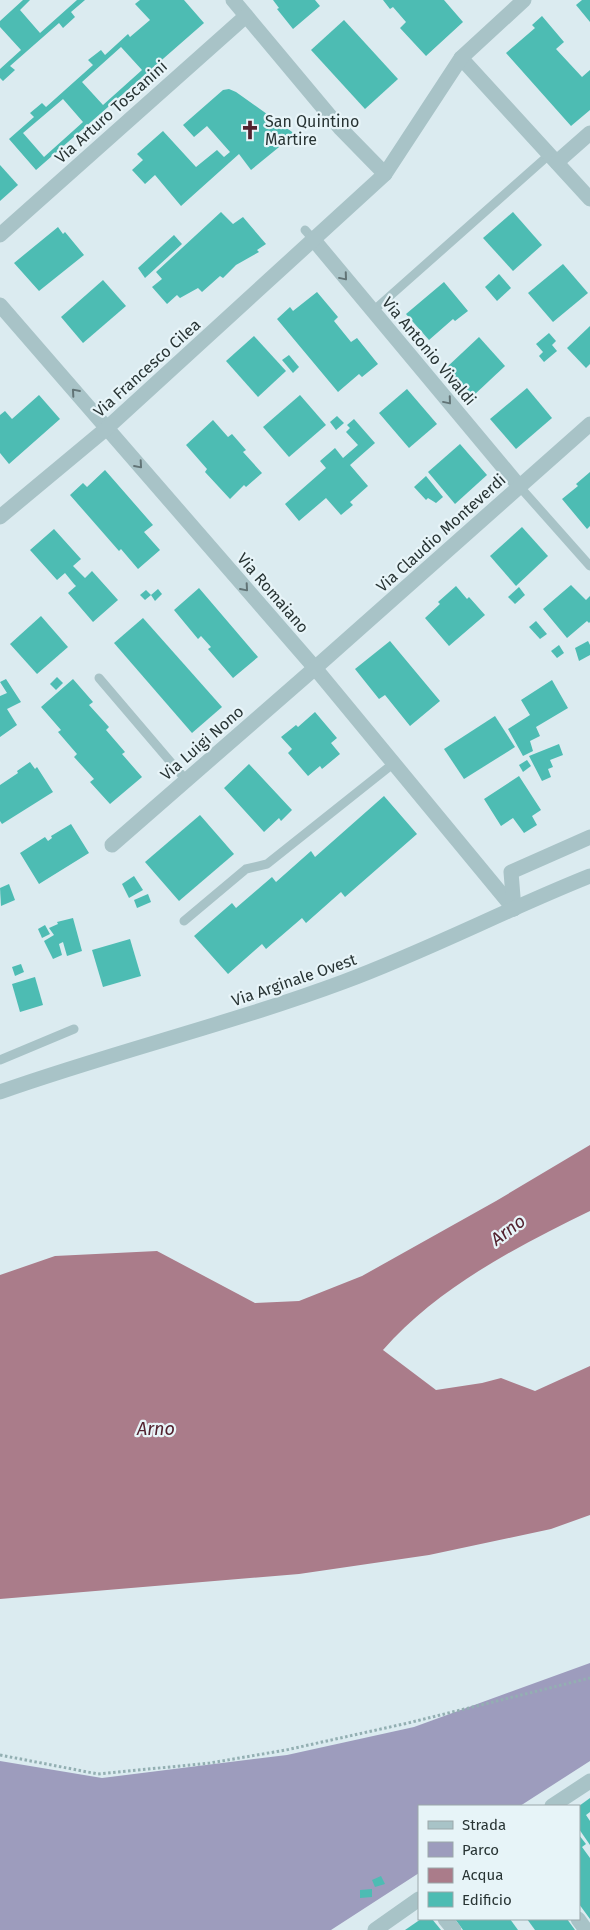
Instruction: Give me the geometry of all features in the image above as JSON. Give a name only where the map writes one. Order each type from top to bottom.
[{"type":"street","points":[[233,0],[340,128],[385,174]]},
{"type":"street","name":"Via Francesco Cilea","points":[[0,517],[106,428],[309,234],[345,212],[385,174],[460,58],[524,0]]},
{"type":"street","name":"Via Arturo Toscanini","points":[[0,235],[246,16]]},
{"type":"street","points":[[460,58],[590,199]]},
{"type":"street","points":[[554,158],[590,133]]},
{"type":"street","name":"Via Antonio Vivaldi","points":[[309,234],[519,486]]},
{"type":"street","name":"Via Romaiano","points":[[0,305],[315,668],[514,909]]},
{"type":"street","name":"Via Claudio Monteverdi","points":[[315,668],[590,424]]},
{"type":"street","name":"Via Luigi Nono","points":[[112,845],[315,668]]},
{"type":"street","points":[[514,909],[511,872],[590,837]]},
{"type":"street","name":"Via Arginale Ovest","points":[[0,1092],[218,1024],[343,982],[455,936],[590,876]]},
{"type":"street","points":[[554,1805],[590,1781]]},
{"type":"street","points":[[375,1930],[418,1900]]},
{"type":"street","points":[[446,1920],[454,1930]]},
{"type":"lane","points":[[373,310],[554,158]]},
{"type":"lane","points":[[519,486],[590,566]]},
{"type":"lane","points":[[99,678],[186,780]]},
{"type":"lane","points":[[184,921],[246,869],[267,864],[394,763]]},
{"type":"lane","points":[[0,1060],[74,1029]]},
{"type":"path","points":[[0,1756],[98,1774],[210,1763],[286,1750],[389,1728],[590,1678]]},
{"type":"green space","points":[[590,1663],[590,1761],[522,1805],[418,1805],[418,1874],[331,1930],[0,1930],[0,1761],[102,1778],[287,1755],[414,1727]]},
{"type":"water","name":"Arno","points":[[590,1145],[590,1211],[506,1254],[453,1288],[404,1328],[383,1350],[436,1390],[501,1378],[535,1391],[590,1366],[590,1515],[551,1529],[429,1555],[299,1574],[0,1599],[0,1275],[55,1256],[157,1251],[255,1303],[299,1301],[362,1276],[496,1201]]},
{"type":"building","points":[[23,0],[30,0],[20,10],[40,33],[77,0],[85,0],[71,12],[75,17],[63,28],[59,23],[10,66],[15,70],[3,81],[0,78],[0,69],[21,50],[0,27],[0,21]]},
{"type":"building","points":[[140,0],[184,0],[204,23],[36,170],[9,139],[34,117],[30,113],[42,103],[46,107],[93,65],[88,60],[101,50],[105,55],[128,34],[130,37],[150,20],[135,4]],"holes":[[[121,47],[142,70],[103,105],[82,82]],[[63,99],[83,122],[44,157],[23,133]]]},
{"type":"building","points":[[273,0],[315,0],[320,6],[293,29],[277,9],[279,8]]},
{"type":"building","points":[[383,0],[444,0],[463,22],[426,56],[400,28],[406,22],[393,7],[390,9]]},
{"type":"building","points":[[582,0],[590,0],[590,22],[576,5]]},
{"type":"building","points":[[542,16],[564,42],[556,49],[582,77],[590,70],[590,110],[571,126],[506,53],[535,28],[532,25]]},
{"type":"building","points":[[344,20],[398,79],[365,109],[311,50]]},
{"type":"building","points":[[229,89],[295,134],[251,170],[239,154],[181,206],[155,175],[145,184],[132,170],[143,160],[137,154],[163,131],[196,167],[217,150],[224,157],[230,152],[207,126],[194,137],[183,125],[223,90]]},
{"type":"building","points":[[0,165],[18,185],[0,201]]},
{"type":"building","points":[[221,212],[233,224],[243,217],[266,244],[257,250],[259,252],[236,265],[223,278],[220,276],[202,292],[198,288],[180,298],[177,295],[167,304],[152,287],[162,279],[156,272]]},
{"type":"building","points":[[513,212],[542,245],[513,271],[483,238]]},
{"type":"building","points":[[58,227],[63,234],[65,232],[84,255],[39,291],[14,263]]},
{"type":"building","points":[[174,235],[182,244],[145,278],[138,268]]},
{"type":"building","points":[[563,264],[588,293],[553,322],[528,293]]},
{"type":"building","points":[[499,274],[511,288],[497,301],[485,287]]},
{"type":"building","points":[[103,280],[126,306],[83,343],[61,317]]},
{"type":"building","points":[[444,282],[468,311],[455,321],[453,319],[429,340],[406,314]]},
{"type":"building","points":[[317,292],[338,317],[334,321],[351,342],[357,338],[378,364],[362,377],[359,374],[338,392],[277,319],[290,307],[293,311]]},
{"type":"building","points":[[590,326],[590,364],[586,368],[567,348]]},
{"type":"building","points":[[549,333],[556,341],[552,345],[557,351],[544,362],[539,356],[543,352],[536,344]]},
{"type":"building","points":[[254,336],[286,371],[258,397],[226,361]]},
{"type":"building","points":[[479,337],[505,366],[473,396],[446,368]]},
{"type":"building","points":[[289,355],[299,367],[293,373],[282,360]]},
{"type":"building","points":[[527,388],[552,418],[516,449],[490,419]]},
{"type":"building","points":[[407,389],[437,424],[409,448],[379,413]]},
{"type":"building","points":[[39,395],[60,419],[9,464],[0,453],[0,415],[5,411],[12,419]]},
{"type":"building","points":[[300,395],[326,425],[289,457],[263,427]]},
{"type":"building","points":[[337,416],[344,423],[336,430],[330,422]]},
{"type":"building","points":[[354,419],[375,443],[350,465],[368,486],[350,502],[353,505],[341,515],[326,498],[299,521],[285,504],[326,468],[320,461],[335,448],[343,458],[358,445],[346,432],[350,428],[347,425]]},
{"type":"building","points":[[213,420],[228,437],[232,434],[246,450],[243,452],[262,473],[246,487],[244,485],[230,499],[205,472],[207,469],[186,445]]},
{"type":"building","points":[[460,444],[487,475],[455,504],[428,472]]},
{"type":"building","points":[[105,470],[153,525],[144,532],[160,550],[138,569],[121,549],[119,551],[70,495],[83,483],[87,487]]},
{"type":"building","points":[[590,472],[590,526],[587,529],[562,499],[578,486],[576,484]]},
{"type":"building","points":[[426,476],[443,497],[436,503],[428,498],[426,500],[414,487]]},
{"type":"building","points":[[522,527],[548,556],[516,586],[490,556]]},
{"type":"building","points":[[54,529],[81,559],[73,566],[85,578],[92,571],[118,600],[93,622],[68,593],[76,586],[65,573],[57,580],[30,550]]},
{"type":"building","points":[[571,585],[586,600],[590,596],[590,622],[587,621],[567,638],[543,609]]},
{"type":"building","points":[[456,586],[485,615],[449,646],[425,618],[440,604],[438,602]]},
{"type":"building","points":[[519,587],[525,595],[515,604],[508,597]]},
{"type":"building","points":[[199,588],[258,657],[233,678],[208,649],[211,647],[201,636],[198,639],[174,610]]},
{"type":"building","points":[[158,589],[162,594],[155,601],[151,595]]},
{"type":"building","points":[[146,590],[151,595],[145,600],[140,595]]},
{"type":"building","points":[[41,616],[68,647],[37,674],[10,644]]},
{"type":"building","points":[[143,618],[222,707],[192,733],[114,643]]},
{"type":"building","points":[[536,621],[547,634],[540,639],[529,627]]},
{"type":"building","points":[[390,641],[440,701],[410,726],[385,695],[379,699],[355,669]]},
{"type":"building","points":[[588,641],[590,655],[579,661],[575,648]]},
{"type":"building","points":[[559,645],[564,653],[557,658],[551,651]]},
{"type":"building","points":[[57,677],[63,683],[56,690],[50,684]]},
{"type":"building","points":[[6,679],[21,702],[7,709],[17,725],[0,737],[0,696],[7,693],[0,682]]},
{"type":"building","points":[[73,679],[93,702],[89,705],[109,727],[106,730],[125,752],[122,754],[142,777],[110,804],[90,782],[94,779],[74,757],[77,754],[58,732],[61,730],[41,707]]},
{"type":"building","points":[[552,680],[568,708],[536,727],[540,736],[530,741],[533,751],[523,756],[508,729],[530,715],[521,700]]},
{"type":"building","points":[[315,712],[337,738],[331,743],[340,754],[322,769],[320,766],[308,776],[288,753],[292,749],[281,737],[296,725],[298,727]]},
{"type":"building","points":[[495,716],[515,747],[464,779],[444,749]]},
{"type":"building","points":[[559,744],[563,755],[550,760],[553,767],[548,769],[551,777],[542,781],[529,756]]},
{"type":"building","points":[[527,760],[531,766],[523,772],[519,765]]},
{"type":"building","points":[[30,762],[35,769],[37,767],[53,792],[2,824],[0,821],[0,785]]},
{"type":"building","points":[[249,764],[292,810],[281,821],[279,818],[264,832],[224,788]]},
{"type":"building","points":[[519,776],[541,810],[532,816],[537,825],[524,833],[513,818],[501,826],[484,799]]},
{"type":"building","points":[[384,796],[417,834],[345,897],[341,892],[306,923],[302,918],[266,949],[262,944],[228,974],[194,936],[232,903],[236,908],[272,877],[276,882],[311,851],[315,857]]},
{"type":"building","points":[[200,815],[234,854],[179,901],[145,862]]},
{"type":"building","points":[[71,824],[89,853],[39,884],[20,853],[45,837],[48,841],[52,838],[51,836]]},
{"type":"building","points":[[134,876],[143,890],[129,898],[122,884]]},
{"type":"building","points":[[9,884],[15,900],[1,906],[0,888]]},
{"type":"building","points":[[148,894],[151,902],[137,908],[134,900]]},
{"type":"building","points":[[73,918],[82,951],[67,956],[63,942],[59,944],[62,955],[53,959],[44,941],[54,935],[49,928],[58,924],[57,922]]},
{"type":"building","points":[[45,925],[50,934],[42,938],[38,929]]},
{"type":"building","points":[[130,939],[141,976],[103,987],[92,950]]},
{"type":"building","points":[[21,964],[24,972],[15,976],[12,967]]},
{"type":"building","points":[[35,977],[43,1005],[20,1012],[12,984]]},
{"type":"building","points":[[590,1798],[590,1812],[586,1815],[590,1821],[590,1845],[580,1830],[580,1805]]},
{"type":"building","points":[[580,1836],[586,1844],[582,1847],[590,1858],[590,1919],[580,1905]]},
{"type":"building","points":[[381,1876],[385,1884],[375,1887],[372,1880]]},
{"type":"building","points":[[372,1889],[372,1897],[360,1898],[360,1890]]},
{"type":"building","points":[[420,1920],[433,1920],[441,1930],[405,1930]]},
{"type":"building","points":[[456,1920],[511,1920],[518,1930],[463,1930]]},
{"type":"building","points":[[528,1920],[568,1920],[575,1930],[535,1930]]},
{"type":"place","name":"San Quintino Martire","points":[[250,130]]}]
